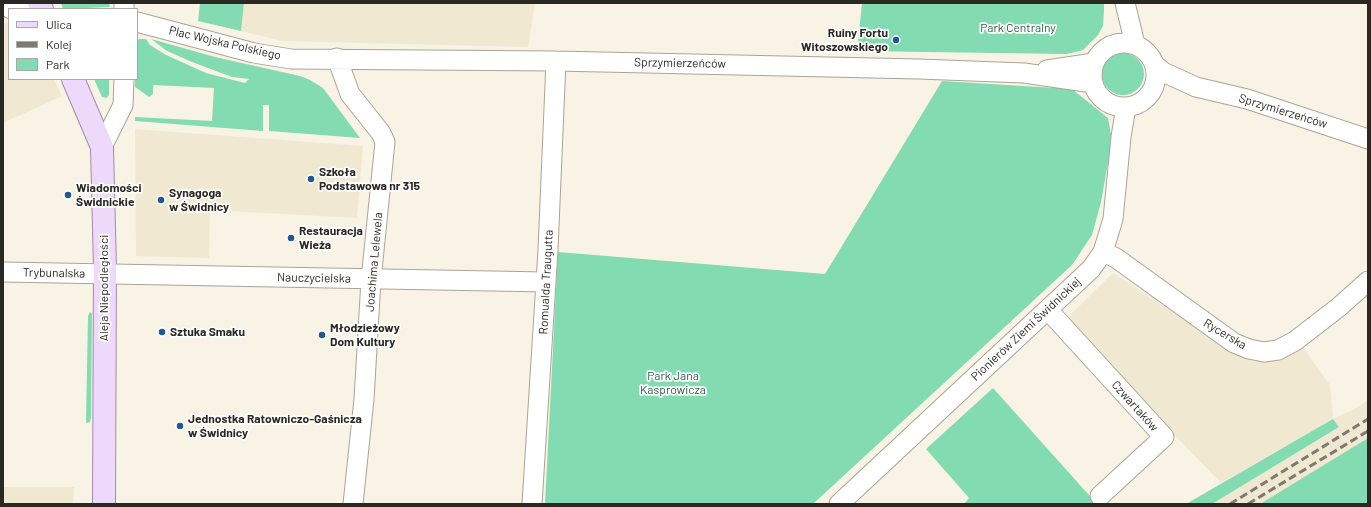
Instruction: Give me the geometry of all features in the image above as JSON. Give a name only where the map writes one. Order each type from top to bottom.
[{"type":"main road","name":"Aleja Niepodległości","points":[[73,80],[102,147],[105,274],[104,504]]},
{"type":"street","points":[[12,8],[25,3]]},
{"type":"street","points":[[1114,44],[1124,3]]},
{"type":"street","points":[[1124,3],[1135,44]]},
{"type":"street","name":"Plac Wojska Polskiego","points":[[138,22],[254,53],[291,59],[337,58]]},
{"type":"street","points":[[1121,42],[1135,44],[1148,54],[1156,66],[1157,75],[1152,92],[1145,100],[1136,105],[1126,107],[1115,106],[1105,101],[1097,93],[1092,83],[1092,69],[1102,51],[1114,44],[1121,42]]},
{"type":"street","name":"Sprzymierzeńców","points":[[337,58],[919,69],[1024,73],[1092,83]]},
{"type":"street","name":"Joachima Lelewela","points":[[337,58],[350,94],[381,133],[385,142],[371,280],[364,399],[353,504]]},
{"type":"street","name":"Romualda Traugutta","points":[[532,504],[546,282],[556,61]]},
{"type":"street","name":"Sprzymierzeńców","points":[[1024,73],[1094,63]]},
{"type":"street","name":"Sprzymierzeńców","points":[[1156,66],[1163,72],[1196,87],[1247,99],[1368,139]]},
{"type":"street","points":[[102,147],[123,105],[124,80]]},
{"type":"street","name":"Sprzymierzeńców","points":[[1152,92],[1196,87]]},
{"type":"street","name":"Pionierów Ziemi Świdnickiej","points":[[839,504],[1091,269],[1103,252],[1113,219],[1121,137],[1126,107]]},
{"type":"street","name":"Rycerska","points":[[1103,252],[1116,258],[1234,343],[1249,349],[1264,352],[1278,350],[1295,341],[1339,307],[1368,281]]},
{"type":"street","name":"Trybunalska","points":[[3,272],[105,274]]},
{"type":"street","name":"Nauczycielska","points":[[105,274],[546,282]]},
{"type":"street","name":"Czwartaków","points":[[1048,310],[1164,437],[1100,496]]},
{"type":"shaded area","points":[[244,3],[535,3],[528,47],[282,41],[241,31]]},
{"type":"shaded area","points":[[8,22],[8,80],[54,80],[62,96],[3,123],[3,24]]},
{"type":"shaded area","points":[[135,129],[363,146],[357,218],[210,210],[209,258],[136,256]]},
{"type":"shaded area","points":[[1113,273],[1235,352],[1302,346],[1330,385],[1333,419],[1360,406],[1368,400],[1368,438],[1260,504],[1212,504],[1339,427],[1333,420],[1221,483],[1064,321]]},
{"type":"shaded area","points":[[3,487],[74,487],[73,504],[3,504]]},
{"type":"green space","points":[[61,3],[109,3],[110,7],[86,8],[63,8]]},
{"type":"green space","points":[[200,3],[244,3],[241,31],[198,21]]},
{"type":"green space","name":"Park Centralny","points":[[862,3],[1104,3],[1104,11],[1103,26],[1098,35],[1083,50],[1067,54],[857,51]]},
{"type":"green space","points":[[139,39],[146,39],[150,45],[166,55],[206,73],[245,83],[249,79],[232,77],[192,62],[167,51],[151,39],[215,57],[300,76],[310,80],[323,88],[360,138],[269,131],[269,105],[263,105],[263,131],[135,121],[135,117],[212,121],[214,88],[153,85],[153,94],[149,97],[135,87],[135,80],[138,80]]},
{"type":"green space","points":[[1119,53],[1127,53],[1138,59],[1144,70],[1144,78],[1138,89],[1127,95],[1119,95],[1108,89],[1102,78],[1102,70],[1108,59]]},
{"type":"green space","points":[[94,80],[109,80],[109,95],[107,98],[102,97]]},
{"type":"green space","name":"Park Jana Kasprowicza","points":[[942,81],[1072,89],[1108,118],[1112,140],[1101,202],[1092,235],[1072,265],[813,504],[545,504],[558,252],[825,274]]},
{"type":"green space","points":[[90,312],[92,314],[91,418],[90,422],[86,423],[88,316]]},
{"type":"green space","points":[[993,388],[1097,504],[964,504],[969,498],[926,449]]},
{"type":"green space","points":[[1333,419],[1339,427],[1212,504],[1186,504]]},
{"type":"green space","points":[[1368,438],[1368,504],[1260,504]]},
{"type":"railway","points":[[1230,504],[1368,419]]},
{"type":"railway","points":[[1248,504],[1368,431]]},
{"type":"place","name":"Ruiny Fortu Witoszowskiego","points":[[896,40]]},
{"type":"place","name":"Szkoła Podstawowa nr 315","points":[[311,179]]},
{"type":"place","name":"Wiadomości Świdnickie","points":[[68,195]]},
{"type":"place","name":"Synagoga w Świdnicy","points":[[161,200]]},
{"type":"place","name":"Restauracja Wieża","points":[[291,238]]},
{"type":"place","name":"Sztuka Smaku","points":[[162,332]]},
{"type":"place","name":"Młodzieżowy Dom Kultury","points":[[322,335]]},
{"type":"place","name":"Jednostka Ratowniczo-Gaśnicza w Świdnicy","points":[[180,426]]}]
